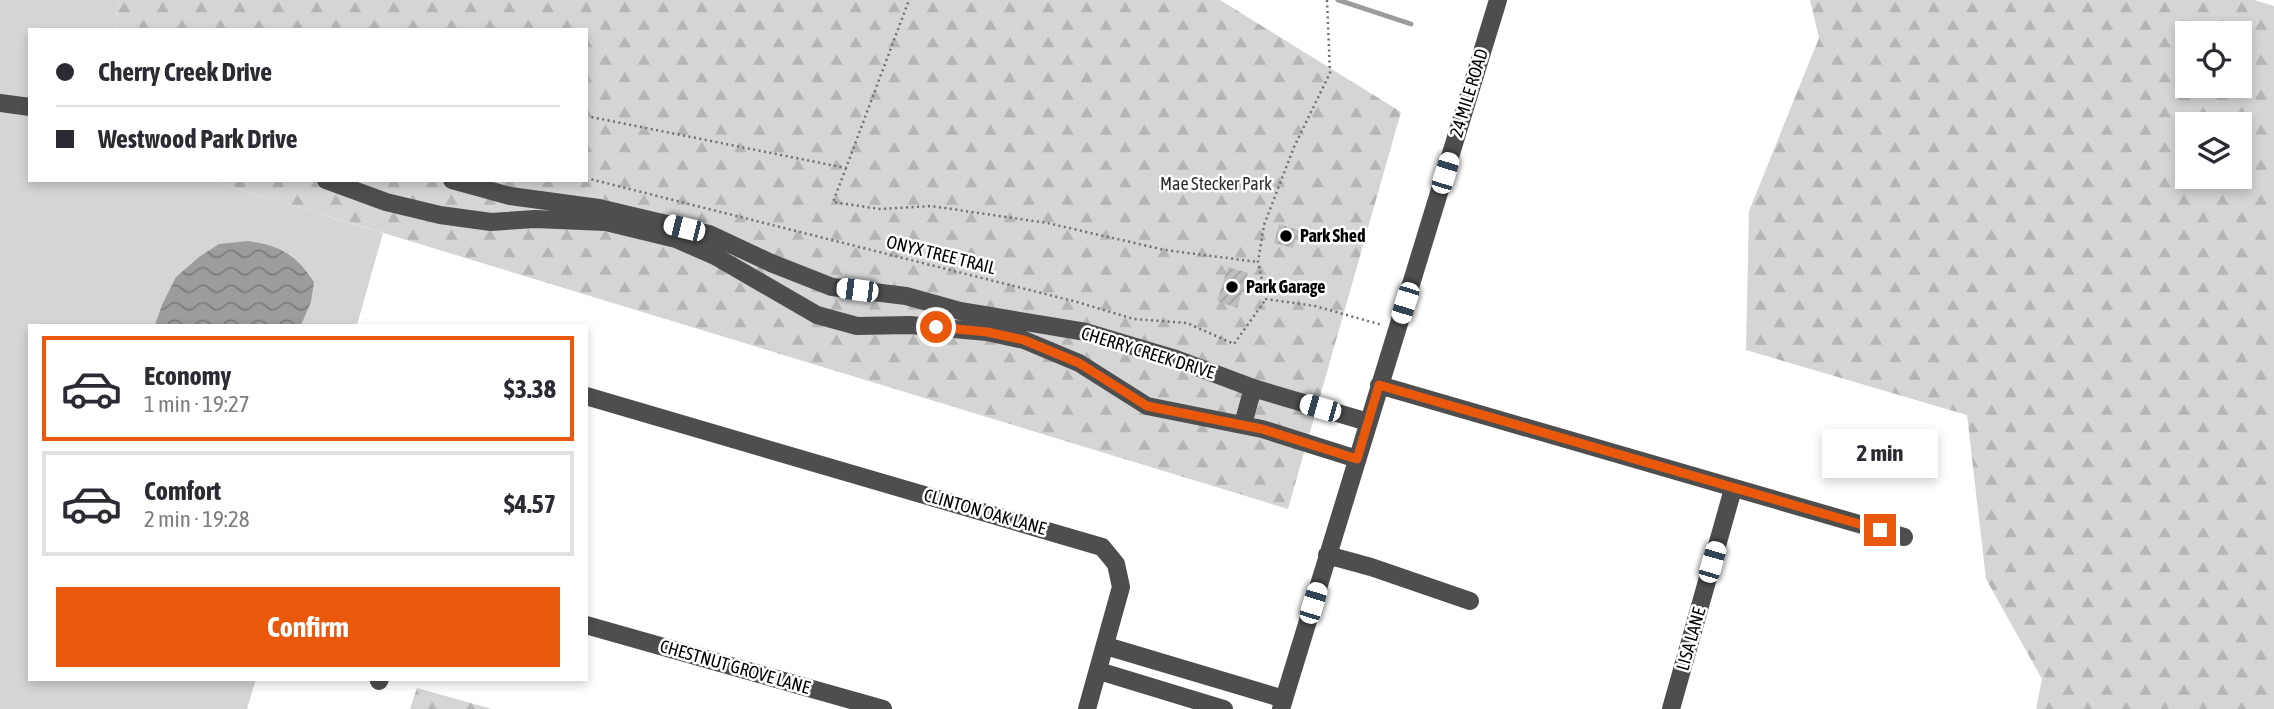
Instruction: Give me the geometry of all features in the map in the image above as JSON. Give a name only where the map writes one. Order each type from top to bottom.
[{"type":"street","name":"24 MILE ROAD","points":[[1282,704],[1498,0]]},
{"type":"street","points":[[0,103],[28,107]]},
{"type":"street","name":"CHERRY CREEK DRIVE","points":[[331,182],[386,202],[440,215],[491,222],[608,216],[676,239],[738,269],[817,315],[857,326],[997,326],[1086,332],[1173,358],[1253,388],[1368,422]]},
{"type":"street","name":"CHERRY CREEK DRIVE","points":[[459,182],[510,196],[709,234],[832,287],[906,296],[960,311],[1079,363],[1147,406],[1243,424],[1357,459]]},
{"type":"street","points":[[1379,385],[1904,537]]},
{"type":"street","points":[[1243,424],[1253,388]]},
{"type":"street","name":"CLINTON OAK LANE","points":[[588,397],[1102,547],[1116,564],[1121,587],[1106,646]]},
{"type":"street","name":"LISA LANE","points":[[1671,709],[1733,489]]},
{"type":"street","points":[[1327,555],[1470,601]]},
{"type":"street","name":"CHESTNUT GROVE LANE","points":[[588,626],[883,709]]},
{"type":"street","points":[[1087,709],[1106,646],[1282,704]]},
{"type":"street","points":[[1099,671],[1224,709]]},
{"type":"path","name":"ONYX TREE TRAIL","points":[[909,0],[833,202],[880,209],[931,206],[1047,223],[1164,250],[1258,262]]},
{"type":"path","points":[[1327,0],[1330,73],[1294,147],[1264,225],[1258,262],[1266,299],[1315,306],[1397,329]]},
{"type":"path","points":[[588,116],[845,168]]},
{"type":"path","name":"ONYX TREE TRAIL","points":[[588,179],[1077,302],[1134,319],[1187,323],[1234,344],[1266,299]]},
{"type":"green space","points":[[0,0],[119,0],[116,28],[28,28],[28,182],[217,182],[383,233],[357,324],[28,324],[28,681],[255,681],[247,709],[0,709]]},
{"type":"green space","name":"Mae Stecker Park","points":[[119,0],[1220,0],[1401,112],[1288,509],[217,182],[588,182],[588,28],[116,28]]},
{"type":"green space","points":[[1810,0],[2254,0],[2274,6],[2274,709],[2036,709],[2042,679],[1986,579],[1967,415],[1746,350],[1749,211],[1819,38]]},
{"type":"green space","points":[[417,688],[492,709],[410,709]]},
{"type":"water","points":[[248,241],[270,246],[286,253],[300,264],[314,282],[311,302],[301,324],[155,324],[176,277],[219,244]]},
{"type":"building","name":"Park Shed","points":[[1279,224],[1298,230],[1293,248],[1274,243]]},
{"type":"building","name":"Park Garage","points":[[1228,267],[1248,273],[1237,308],[1217,301]]},
{"type":"waterway","points":[[1338,0],[1411,24]]},
{"type":"place","name":"Park Shed","points":[[1286,236]]},
{"type":"place","name":"Park Garage","points":[[1232,287]]},
{"type":"route","points":[[936,327],[987,332],[1024,340],[1079,363],[1147,406],[1243,424],[1357,459],[1379,385],[1880,530]]}]
